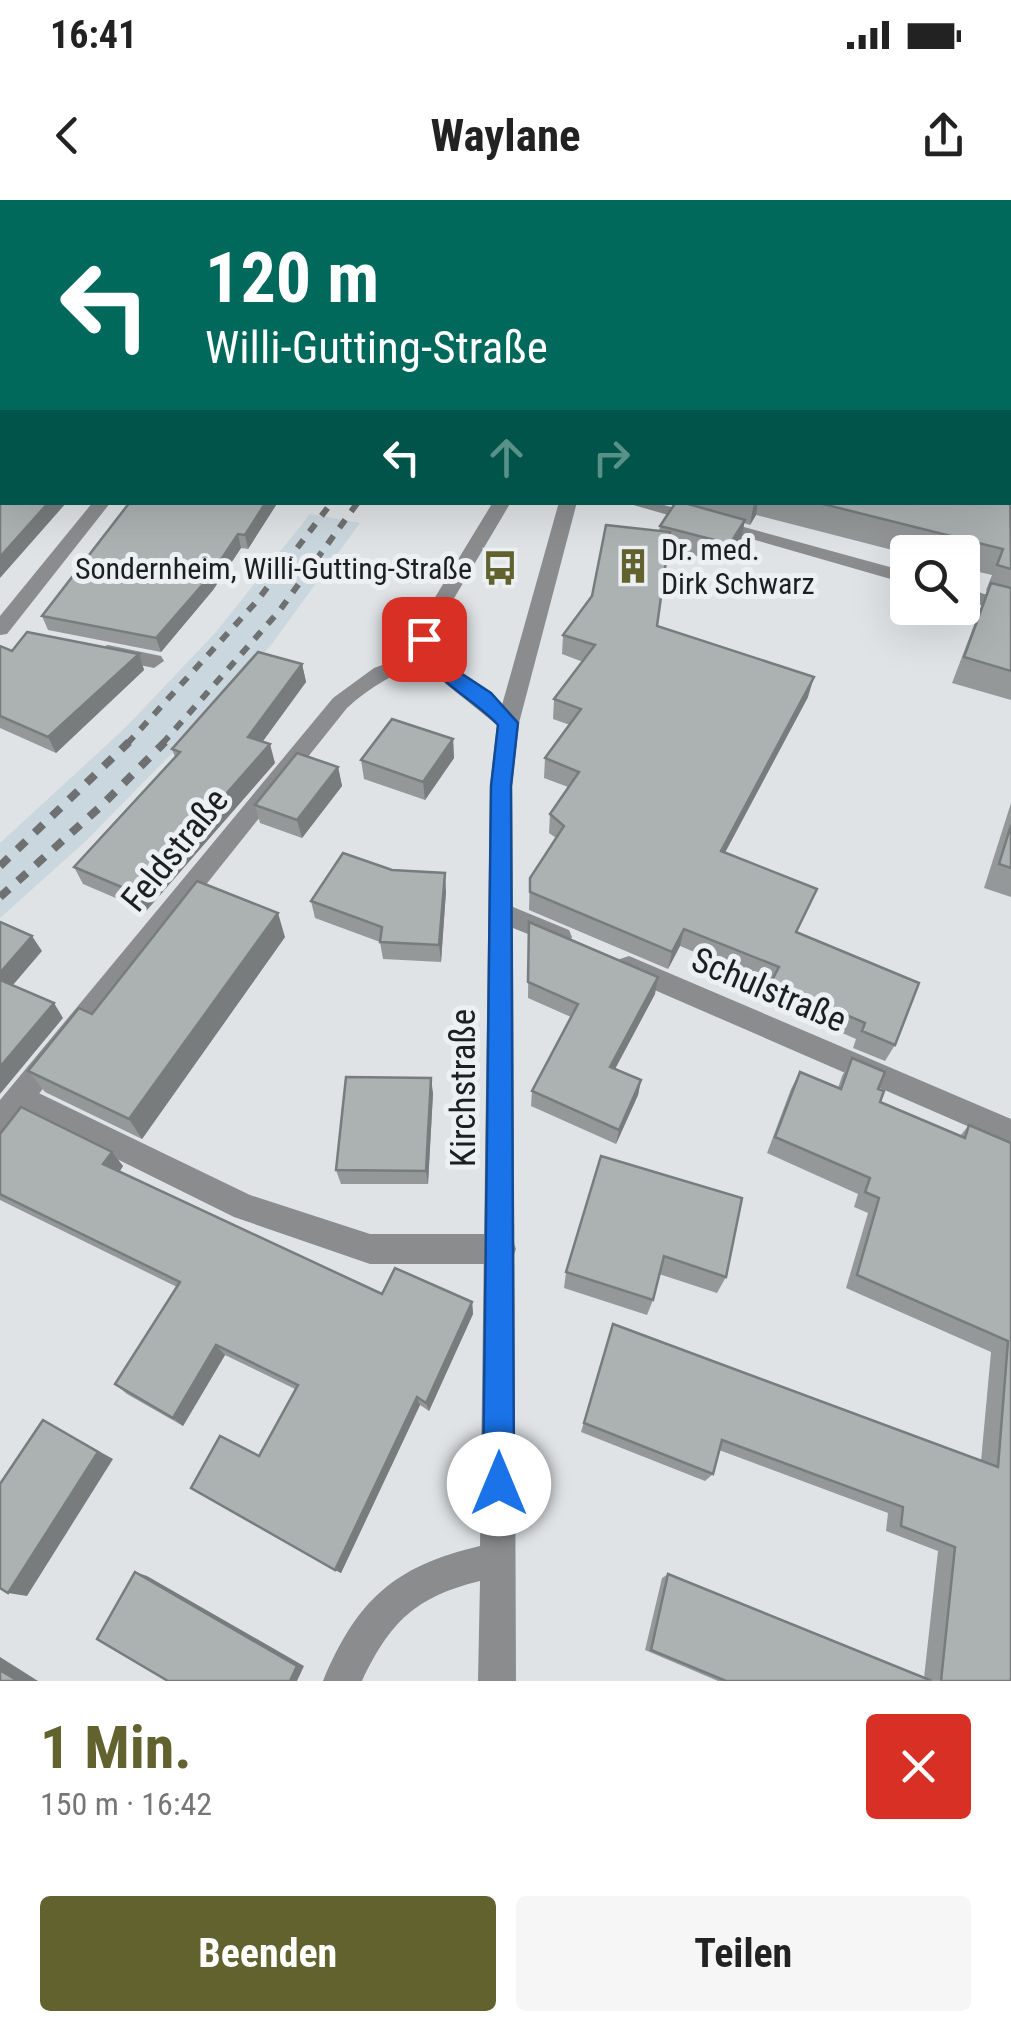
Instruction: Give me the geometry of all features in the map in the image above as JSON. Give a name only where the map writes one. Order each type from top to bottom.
[{"type":"street","points":[[6,632],[101,505]]},
{"type":"street","points":[[500,505],[430,622],[424,639],[429,655],[440,668],[484,698],[508,723]]},
{"type":"street","name":"Kirchstraße","points":[[497,1681],[501,786],[508,723],[567,505]]},
{"type":"street","points":[[642,505],[890,573]]},
{"type":"street","points":[[980,599],[1011,607]]},
{"type":"street","points":[[96,650],[154,660]]},
{"type":"street","name":"Feldstraße","points":[[0,1121],[340,703],[362,682],[383,670],[429,655]]},
{"type":"street","name":"Schulstraße","points":[[500,912],[1011,1132]]},
{"type":"street","points":[[20,1096],[244,1207],[370,1249],[500,1249]]},
{"type":"street","points":[[342,1681],[377,1616],[407,1588],[440,1572],[498,1559]]},
{"type":"shaded area","points":[[310,514],[360,523],[271,645],[179,746],[86,841],[0,918],[0,843],[126,727],[216,632]]},
{"type":"building","points":[[0,505],[46,505],[0,557]]},
{"type":"building","points":[[128,505],[264,505],[245,535],[238,534],[210,576],[156,638],[42,616]]},
{"type":"building","points":[[674,505],[692,505],[745,520],[730,544],[660,526]]},
{"type":"building","points":[[827,505],[1010,505],[1011,569],[997,565],[1003,549],[980,543],[980,535],[947,535]]},
{"type":"building","points":[[606,525],[670,532],[657,626],[814,677],[721,851],[817,889],[796,932],[919,983],[895,1045],[862,1031],[865,1023],[771,982],[779,967],[684,929],[672,952],[530,892],[530,878],[564,826],[550,814],[579,772],[545,758],[581,709],[554,699],[595,645],[563,635],[592,596]]},
{"type":"building","points":[[991,583],[1011,588],[1011,671],[964,657],[976,625],[980,625],[980,613]]},
{"type":"building","points":[[27,632],[139,654],[48,737],[0,716],[0,646],[12,651]]},
{"type":"building","points":[[258,652],[302,664],[248,737],[270,744],[138,894],[74,867],[180,752],[172,749]]},
{"type":"building","points":[[392,719],[453,739],[423,782],[361,760]]},
{"type":"building","points":[[297,753],[338,767],[297,820],[255,805]]},
{"type":"building","points":[[1011,825],[1011,868],[999,864]]},
{"type":"building","points":[[343,853],[392,870],[445,873],[439,945],[380,942],[382,927],[311,901]]},
{"type":"building","points":[[197,881],[278,913],[129,1119],[28,1071],[79,1008],[92,1014]]},
{"type":"building","points":[[0,922],[32,936],[0,973]]},
{"type":"building","points":[[529,922],[658,977],[610,1067],[641,1080],[619,1130],[532,1091],[578,1004],[528,982]]},
{"type":"building","points":[[0,980],[54,1003],[0,1067]]},
{"type":"building","points":[[852,1058],[885,1072],[878,1089],[884,1091],[880,1102],[965,1138],[969,1125],[1011,1143],[1011,1681],[941,1681],[955,1547],[901,1526],[903,1507],[722,1440],[713,1474],[584,1423],[613,1324],[998,1467],[1008,1341],[857,1275],[879,1198],[865,1192],[870,1178],[775,1137],[800,1072],[841,1089]]},
{"type":"building","points":[[346,1077],[431,1078],[426,1171],[336,1170]]},
{"type":"building","points":[[21,1107],[112,1152],[103,1164],[382,1294],[395,1268],[472,1302],[426,1403],[417,1397],[335,1570],[191,1488],[220,1436],[259,1456],[298,1385],[216,1345],[173,1418],[115,1384],[180,1282],[0,1194],[0,1134]]},
{"type":"building","points":[[601,1156],[742,1198],[726,1277],[664,1256],[653,1300],[566,1272]]},
{"type":"building","points":[[43,1420],[98,1452],[8,1593],[0,1588],[0,1484]]},
{"type":"building","points":[[135,1572],[297,1666],[290,1681],[168,1681],[97,1639]]},
{"type":"building","points":[[668,1574],[932,1681],[726,1681],[651,1650]]},
{"type":"building","points":[[0,1670],[18,1681],[0,1681]]},
{"type":"railway","points":[[128,743],[257,601],[330,505]]},
{"type":"railway","points":[[162,744],[280,610],[356,505]]},
{"type":"railway","points":[[0,897],[165,742]]},
{"type":"railway","points":[[0,866],[128,743]]},
{"type":"place","name":"Dr. med. Dirk Schwarz","points":[[633,566]]},
{"type":"place","name":"Sondernheim, Willi-Gutting-Straße","points":[[500,568]]},
{"type":"route","points":[[424,639],[429,655],[440,668],[484,698],[508,723],[501,786],[499,1484]]}]
